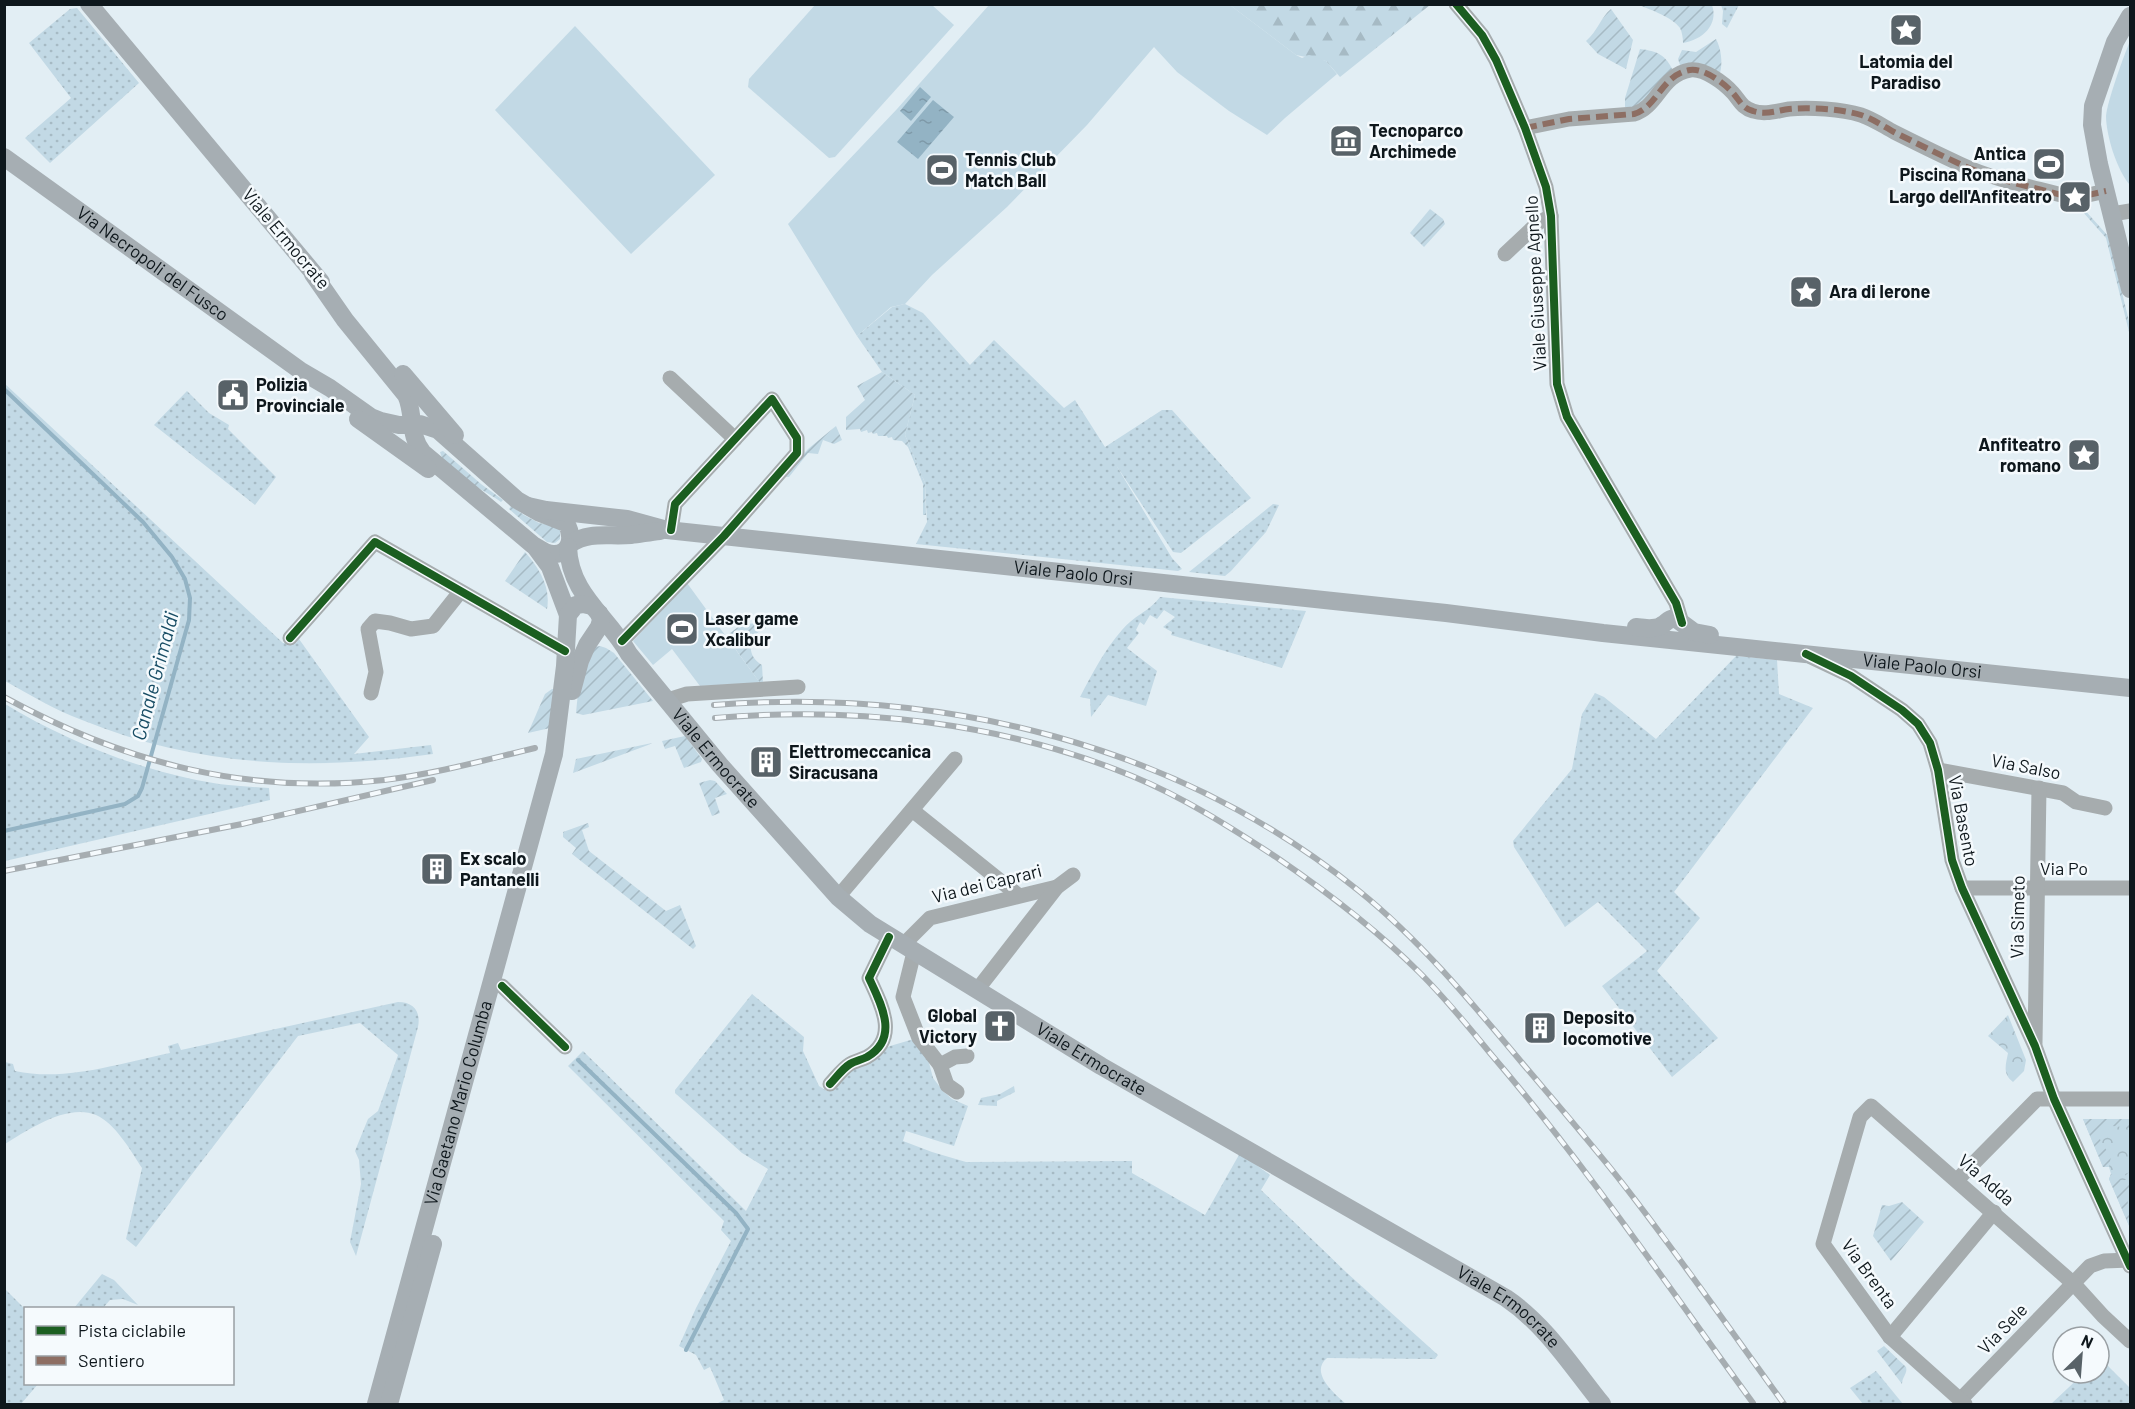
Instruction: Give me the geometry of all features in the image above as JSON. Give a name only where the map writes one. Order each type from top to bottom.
[{"type":"main road","name":"Viale Ermocrate","points":[[89,4],[313,274],[355,315],[484,472]]},
{"type":"main road","points":[[2130,16],[2115,42],[2093,106],[2092,125],[2130,289]]},
{"type":"main road","name":"Via Necropoli del Fusco","points":[[4,158],[302,372]]},
{"type":"main road","points":[[313,274],[345,320],[406,395],[407,420],[418,447],[533,545],[555,555],[580,538],[594,534],[630,535],[669,530]]},
{"type":"main road","points":[[302,372],[330,388],[371,417],[387,423],[407,420],[438,429],[507,492],[528,506],[566,523],[571,532],[569,546],[573,576],[596,610],[600,624],[589,637]]},
{"type":"main road","points":[[302,372],[334,402],[434,474],[474,497]]},
{"type":"main road","points":[[438,465],[432,454],[434,446],[443,440],[452,441]]},
{"type":"main road","points":[[528,506],[627,519],[669,530]]},
{"type":"main road","name":"Viale Paolo Orsi","points":[[669,530],[1482,616],[1673,629],[1806,654],[2130,688]]},
{"type":"main road","points":[[533,545],[550,567],[572,633],[626,647]]},
{"type":"main road","points":[[567,619],[576,605],[586,604],[596,610]]},
{"type":"main road","name":"Viale Ermocrate","points":[[596,610],[720,765],[838,897],[870,924],[1101,1066],[1506,1298],[1542,1327],[1602,1404]]},
{"type":"main road","name":"Via Gaetano Mario Columba","points":[[376,1404],[554,754],[566,651],[567,619]]},
{"type":"main road","name":"Viale Paolo Orsi","points":[[1673,629],[1698,634],[2130,680]]},
{"type":"main road","name":"Via Gaetano Mario Columba","points":[[389,1404],[565,754],[573,685],[589,637]]},
{"type":"street","name":"Viale Giuseppe Agnello","points":[[1456,4],[1482,35],[1496,60],[1525,128],[1546,187],[1551,216],[1557,384],[1567,417],[1676,603],[1673,629]]},
{"type":"street","points":[[1525,128],[1569,119],[1634,114],[1645,111],[1672,78],[1688,70],[1695,70],[1703,71],[1723,85],[1732,92],[1740,105],[1748,110],[1760,113],[1791,109],[1839,110],[1863,116],[1962,165],[1995,177],[2069,197],[2106,191]]},
{"type":"street","points":[[2112,214],[2130,211]]},
{"type":"street","points":[[1504,254],[1538,223],[1551,216]]},
{"type":"street","points":[[670,378],[735,439]]},
{"type":"street","points":[[626,647],[797,453],[797,438],[772,399],[675,504],[669,530]]},
{"type":"street","points":[[387,440],[407,420]]},
{"type":"street","points":[[290,638],[375,542],[566,651]]},
{"type":"street","points":[[371,693],[376,672],[368,629],[375,621],[390,622],[411,629],[433,626],[460,592]]},
{"type":"street","name":"Via Basento","points":[[1806,654],[1851,676],[1902,710],[1918,724],[1930,743],[1938,770],[1952,860],[1962,888],[2034,1046],[2054,1099]]},
{"type":"street","points":[[668,700],[687,694],[798,687]]},
{"type":"street","points":[[838,897],[955,759]]},
{"type":"street","name":"Via Salso","points":[[1938,770],[2063,793],[2076,802],[2106,808]]},
{"type":"street","name":"Via Simeto","points":[[2034,1046],[2039,788]]},
{"type":"street","points":[[912,810],[1018,896]]},
{"type":"street","points":[[976,990],[1057,886],[1073,875]]},
{"type":"street","name":"Via dei Caprari","points":[[902,945],[930,918],[1057,886]]},
{"type":"street","name":"Via Po","points":[[1962,888],[2130,888]]},
{"type":"street","points":[[902,945],[903,997],[919,1038],[940,1065],[947,1085],[957,1092]]},
{"type":"street","points":[[830,1084],[849,1065],[866,1057],[882,1043],[885,1033],[885,1012],[869,978],[902,945]]},
{"type":"street","points":[[502,986],[566,1047]]},
{"type":"street","points":[[940,1065],[955,1057],[967,1056]]},
{"type":"street","points":[[1957,1180],[2037,1099],[2047,1079]]},
{"type":"street","points":[[2037,1099],[2130,1099]]},
{"type":"street","points":[[2054,1099],[2130,1262]]},
{"type":"street","name":"Via Adda","points":[[1871,1106],[2074,1284],[2130,1341]]},
{"type":"street","name":"Via Brenta","points":[[1871,1106],[1860,1117],[1823,1244],[1890,1337],[1963,1402]]},
{"type":"street","points":[[1890,1337],[1994,1212]]},
{"type":"street","name":"Via Sele","points":[[1963,1402],[2090,1266],[2104,1261],[2130,1262]]},
{"type":"green space","points":[[815,5],[932,5],[954,25],[835,157],[829,158],[748,87],[749,79]]},
{"type":"green space","name":"Tennis Club Match Ball","points":[[989,5],[1230,5],[1296,55],[1302,58],[1309,55],[1326,61],[1337,74],[1267,135],[1229,111],[1177,72],[1154,47],[1087,125],[1007,207],[932,275],[905,304],[891,307],[857,336],[788,224],[897,109]]},
{"type":"green space","points":[[1230,5],[1430,5],[1340,77],[1326,61],[1296,55]]},
{"type":"green space","points":[[1639,5],[1712,5],[1714,12],[1711,25],[1702,35],[1683,43],[1680,28],[1672,20]]},
{"type":"green space","points":[[1721,5],[1739,5],[1727,28],[1722,24]]},
{"type":"green space","points":[[77,8],[139,83],[50,163],[25,138],[71,98],[29,43],[70,9]]},
{"type":"green space","points":[[1611,9],[1633,40],[1626,69],[1598,54],[1586,41]]},
{"type":"green space","points":[[575,26],[715,175],[631,254],[495,110]]},
{"type":"green space","points":[[1716,39],[1721,56],[1720,73],[1692,64],[1680,65],[1678,59],[1682,50],[1696,52]]},
{"type":"green space","points":[[2130,41],[2130,185],[2113,152],[2106,116],[2112,90]]},
{"type":"green space","points":[[1640,49],[1660,55],[1673,71],[1643,107],[1625,107],[1625,98]]},
{"type":"green space","points":[[2068,202],[2083,208],[2108,236],[2130,325],[2130,336],[2106,238],[2082,211],[2067,205]]},
{"type":"green space","points":[[1430,209],[1443,219],[1445,224],[1424,247],[1410,233]]},
{"type":"green space","points":[[905,304],[923,313],[970,365],[994,340],[1064,408],[1075,400],[1105,447],[1162,410],[1172,410],[1251,498],[1181,553],[1173,552],[1116,465],[1172,558],[1182,569],[1178,571],[916,544],[927,522],[925,483],[905,435],[915,395],[882,372],[857,336],[892,307]]},
{"type":"green space","points":[[882,372],[915,395],[905,435],[925,483],[926,515],[923,515],[923,484],[908,447],[902,441],[893,440],[892,437],[878,436],[877,433],[868,433],[867,430],[861,432],[860,429],[846,430],[846,417],[865,400],[857,386]]},
{"type":"green space","points":[[4,383],[283,643],[296,643],[299,639],[369,737],[354,754],[431,745],[433,754],[388,759],[299,763],[211,756],[168,748],[125,736],[62,712],[5,681]]},
{"type":"green space","points":[[187,391],[209,413],[229,425],[228,429],[276,477],[255,505],[154,425]]},
{"type":"green space","points":[[836,426],[842,440],[834,444],[823,440],[818,454],[808,453],[789,477],[784,477],[808,449]]},
{"type":"green space","points":[[443,451],[503,500],[501,502],[457,474],[443,460],[440,452]]},
{"type":"green space","points":[[1273,504],[1279,505],[1266,532],[1225,576],[1189,572]]},
{"type":"green space","points":[[511,506],[539,523],[556,526],[560,529],[560,539],[555,543],[547,542],[509,509]]},
{"type":"green space","points":[[525,552],[543,578],[547,593],[547,609],[505,581]]},
{"type":"green space","name":"Laser game Xcalibur","points":[[687,583],[760,683],[700,686],[672,649],[653,665],[633,641]]},
{"type":"green space","points":[[1160,597],[1306,611],[1282,668],[1171,635],[1172,632],[1163,627],[1175,617],[1164,610],[1157,619],[1150,615],[1144,625],[1140,622],[1136,630],[1139,633],[1127,648],[1157,671],[1146,706],[1108,695],[1091,717],[1090,699],[1080,697],[1094,671],[1122,630]]},
{"type":"green space","points":[[765,623],[766,628],[755,635],[751,645],[753,656],[762,665],[763,683],[760,683],[726,636],[742,624]]},
{"type":"green space","points":[[600,646],[614,653],[653,701],[583,715],[576,713],[579,682],[595,647]]},
{"type":"green space","points":[[1736,656],[1777,660],[1779,694],[1813,708],[1674,892],[1700,918],[1657,971],[1718,1038],[1672,1077],[1602,986],[1647,951],[1598,902],[1565,927],[1514,847],[1513,841],[1572,769],[1582,714],[1595,693],[1604,697],[1656,739]]},
{"type":"green space","points":[[554,689],[550,728],[528,733],[545,694]]},
{"type":"green space","points":[[5,704],[81,743],[135,764],[191,779],[269,788],[270,800],[5,861]]},
{"type":"green space","points":[[685,736],[702,759],[701,762],[684,768],[675,746],[665,749],[662,741]]},
{"type":"green space","points":[[652,743],[648,745],[573,773],[576,759]]},
{"type":"green space","points":[[715,781],[727,794],[715,798],[720,813],[712,816],[699,783]]},
{"type":"green space","points":[[588,823],[589,827],[582,830],[589,851],[666,911],[680,905],[696,946],[693,949],[572,854],[576,848],[563,837],[563,832]]},
{"type":"green space","points":[[752,994],[804,1037],[803,1051],[819,1086],[827,1091],[851,1067],[890,1046],[914,1039],[928,1059],[933,1078],[943,1091],[952,1099],[968,1106],[954,1146],[906,1131],[903,1141],[932,1152],[966,1162],[1132,1161],[1132,1173],[1205,1215],[1240,1153],[1270,1175],[1261,1190],[1347,1273],[1438,1355],[1435,1359],[1327,1358],[1322,1364],[1322,1377],[1330,1389],[1346,1404],[718,1404],[724,1400],[710,1367],[704,1370],[696,1355],[679,1346],[731,1241],[721,1230],[724,1221],[568,1066],[583,1051],[746,1211],[768,1169],[742,1153],[675,1093],[675,1090]]},
{"type":"green space","points":[[398,1002],[412,1006],[417,1012],[419,1022],[356,1256],[350,1242],[361,1184],[359,1160],[355,1151],[368,1119],[378,1111],[398,1055],[360,1023],[298,1036],[136,1247],[126,1239],[142,1168],[110,1124],[96,1115],[73,1112],[48,1120],[5,1144],[5,1062],[13,1064],[15,1071],[34,1074],[93,1070],[170,1053],[168,1046],[178,1043],[181,1050]]},
{"type":"green space","points":[[2008,1015],[2026,1060],[2024,1071],[2013,1082],[2006,1072],[2008,1053],[1988,1036]]},
{"type":"green space","points":[[1014,1086],[1015,1092],[997,1101],[997,1106],[978,1105],[981,1098],[1000,1094]]},
{"type":"green space","points":[[2083,1119],[2130,1119],[2130,1228],[2109,1179],[2111,1174],[2109,1167],[2103,1167]]},
{"type":"green space","points":[[2083,1119],[2130,1119],[2130,1129],[2108,1126],[2097,1132],[2111,1156],[2109,1167],[2103,1167]]},
{"type":"green space","points":[[2130,1172],[2130,1188],[2127,1198],[2130,1228],[2109,1179],[2111,1174],[2118,1176],[2121,1182],[2127,1179],[2125,1174]]},
{"type":"green space","points":[[1902,1202],[1924,1222],[1891,1261],[1873,1236],[1882,1205],[1889,1206]]},
{"type":"green space","points":[[102,1274],[114,1280],[138,1305],[123,1299],[110,1300],[104,1307],[75,1307]]},
{"type":"green space","points":[[5,1289],[24,1308],[24,1385],[37,1385],[21,1404],[5,1404]]},
{"type":"green space","points":[[1884,1346],[1906,1367],[1902,1384],[1877,1351]]},
{"type":"green space","points":[[2111,1369],[2130,1388],[2130,1404],[2051,1404],[2071,1385],[2111,1385]]},
{"type":"green space","points":[[1876,1371],[1903,1404],[1863,1404],[1850,1388]]},
{"type":"water","points":[[920,87],[931,97],[911,121],[900,111]]},
{"type":"water","points":[[933,100],[954,117],[918,159],[897,142]]},
{"type":"waterway","name":"Canale Grimaldi","points":[[4,389],[143,522],[172,557],[185,579],[190,598],[189,620],[138,796],[125,804],[4,831]]},
{"type":"waterway","points":[[578,1060],[736,1213],[748,1229],[686,1350]]},
{"type":"railway","points":[[4,697],[95,740],[141,756],[188,769],[235,778],[283,783],[384,780],[460,766],[535,748]]},
{"type":"railway","points":[[714,705],[800,702],[886,706],[971,717],[1055,736],[1136,763],[1214,798],[1289,840],[1382,910],[1465,996],[1623,1184],[1784,1404]]},
{"type":"railway","points":[[715,718],[821,714],[874,717],[927,722],[1032,742],[1151,784],[1206,813],[1276,857],[1369,926],[1447,1002],[1525,1095],[1592,1181],[1753,1403]]},
{"type":"railway","points":[[4,871],[242,824],[433,780]]},
{"type":"marked path","points":[[1525,128],[1569,119],[1634,114],[1649,105],[1672,78],[1680,73],[1695,70],[1719,81],[1749,110],[1766,113],[1806,108],[1853,113],[1870,118],[1973,170],[2000,179],[2069,197],[2106,191]]},
{"type":"cycle path","points":[[1456,4],[1482,35],[1496,60],[1525,128],[1546,187],[1551,216],[1557,384],[1567,417],[1676,603],[1682,623]]},
{"type":"cycle path","points":[[622,641],[724,536],[797,453],[797,438],[772,399],[675,504],[671,530]]},
{"type":"cycle path","points":[[290,638],[375,542],[565,651]]},
{"type":"cycle path","points":[[1806,654],[1851,676],[1902,710],[1918,724],[1930,743],[1938,770],[1952,860],[1962,888],[2035,1046],[2054,1099],[2130,1266]]},
{"type":"cycle path","points":[[830,1084],[847,1066],[867,1057],[877,1049],[883,1040],[885,1020],[869,978],[889,937]]},
{"type":"cycle path","points":[[502,986],[565,1047]]},
{"type":"place","name":"Latomia del Paradiso","points":[[1906,30]]},
{"type":"place","name":"Tecnoparco Archimede","points":[[1346,141]]},
{"type":"place","name":"Antica Piscina Romana","points":[[2049,164]]},
{"type":"place","name":"Tennis Club Match Ball","points":[[942,170]]},
{"type":"place","name":"Largo dell'Anfiteatro","points":[[2075,197]]},
{"type":"place","name":"Ara di Ierone","points":[[1806,292]]},
{"type":"place","name":"Polizia Provinciale","points":[[233,395]]},
{"type":"place","name":"Anfiteatro romano","points":[[2084,455]]},
{"type":"place","name":"Laser game Xcalibur","points":[[682,629]]},
{"type":"place","name":"Elettromeccanica Siracusana","points":[[766,762]]},
{"type":"place","name":"Ex scalo Pantanelli","points":[[437,869]]},
{"type":"place","name":"Global Victory","points":[[1000,1026]]},
{"type":"place","name":"Deposito locomotive","points":[[1540,1028]]}]
